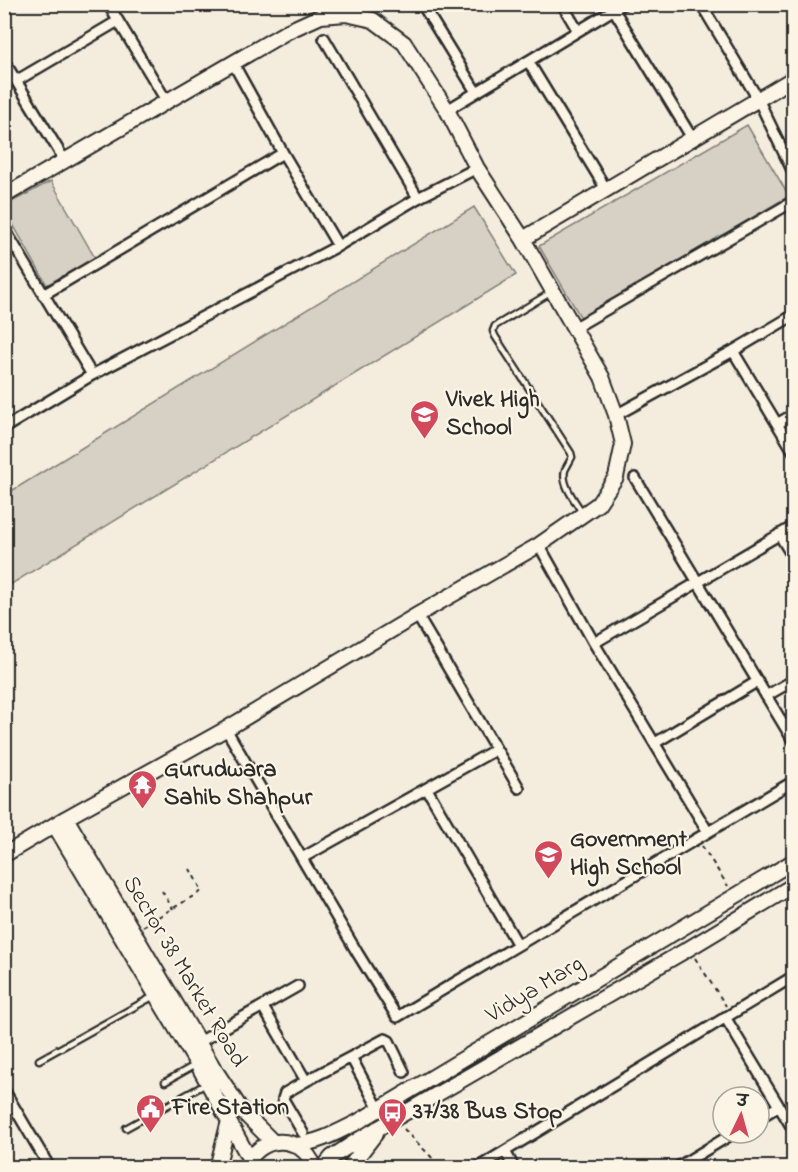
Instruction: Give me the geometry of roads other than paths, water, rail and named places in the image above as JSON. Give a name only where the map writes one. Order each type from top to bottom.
[{"type":"street","points":[[108,4],[167,102]]},
{"type":"street","points":[[422,4],[476,92]]},
{"type":"street","points":[[562,4],[578,31]]},
{"type":"street","points":[[447,110],[623,4]]},
{"type":"street","points":[[701,4],[758,99],[794,174]]},
{"type":"street","points":[[614,10],[692,138]]},
{"type":"street","points":[[4,196],[288,31],[321,16],[346,14],[373,20],[404,43],[447,110],[477,168],[523,239],[602,377],[616,414],[623,444],[616,477],[598,504],[539,545],[226,729],[4,855]]},
{"type":"street","points":[[16,81],[118,21]]},
{"type":"street","points":[[324,38],[418,198]]},
{"type":"street","points":[[4,61],[65,161]]},
{"type":"street","points":[[528,61],[606,189]]},
{"type":"street","points":[[233,63],[338,246]]},
{"type":"street","points":[[523,239],[794,78]]},
{"type":"street","points":[[44,295],[283,153]]},
{"type":"street","points":[[4,428],[92,375],[338,246],[418,198],[477,168]]},
{"type":"street","points":[[574,328],[794,201]]},
{"type":"street","points":[[4,228],[92,375]]},
{"type":"street","points":[[616,414],[733,351],[794,315]]},
{"type":"street","points":[[733,351],[794,452]]},
{"type":"street","points":[[777,424],[794,414]]},
{"type":"street","points":[[635,478],[794,742]]},
{"type":"street","points":[[594,643],[794,526]]},
{"type":"street","points":[[779,534],[794,559]]},
{"type":"street","points":[[539,545],[594,643],[708,832]]},
{"type":"street","points":[[417,615],[519,789]]},
{"type":"street","points":[[766,696],[794,680]]},
{"type":"street","points":[[656,743],[758,681]]},
{"type":"street","points":[[226,729],[397,1017],[794,781]]},
{"type":"street","points":[[302,858],[495,750]]},
{"type":"street","points":[[426,789],[518,945]]},
{"type":"street","name":"Sector 38 Market Road","points":[[60,822],[133,932],[193,1046],[197,1063],[229,1121],[247,1163]]},
{"type":"street","name":"Sector 38 Market Road","points":[[60,822],[156,994],[242,1111],[273,1142]]},
{"type":"street","name":"Vidya Marg","points":[[273,1142],[324,1139],[356,1123],[794,861]]},
{"type":"street","name":"Vidya Marg","points":[[323,1167],[332,1157],[384,1125],[794,885]]},
{"type":"street","points":[[477,1167],[794,976]]},
{"type":"street","points":[[193,1046],[298,986]]},
{"type":"street","points":[[263,1007],[306,1081]]},
{"type":"street","points":[[728,1015],[794,1131]]},
{"type":"street","points":[[315,1167],[303,1149],[283,1099],[285,1093],[385,1039],[389,1041],[404,1072]]},
{"type":"street","points":[[351,1057],[375,1102]]},
{"type":"street","points":[[4,1090],[50,1167]]},
{"type":"street","points":[[771,1110],[778,1106]]},
{"type":"street","points":[[217,1167],[229,1121]]},
{"type":"street","points":[[349,1167],[384,1125]]},
{"type":"street","points":[[247,1163],[259,1148],[273,1142]]},
{"type":"street","points":[[676,1167],[714,1145]]},
{"type":"street","points":[[505,1151],[514,1167]]},
{"type":"lane","points":[[553,291],[495,326],[493,331],[571,453],[572,457],[566,468],[565,478],[568,489],[583,514]]},
{"type":"lane","points":[[39,1060],[156,994]]},
{"type":"lane","points":[[165,1082],[197,1063]]},
{"type":"lane","points":[[126,1128],[209,1083]]},
{"type":"place","name":"Vivek High School","points":[[425,440]]},
{"type":"place","name":"Gurudwara Sahib Shahpur","points":[[143,810]]},
{"type":"place","name":"Government High School","points":[[549,880]]},
{"type":"place","name":"Fire Station","points":[[151,1134]]},
{"type":"place","name":"37/38 Bus Stop","points":[[392,1138]]}]
